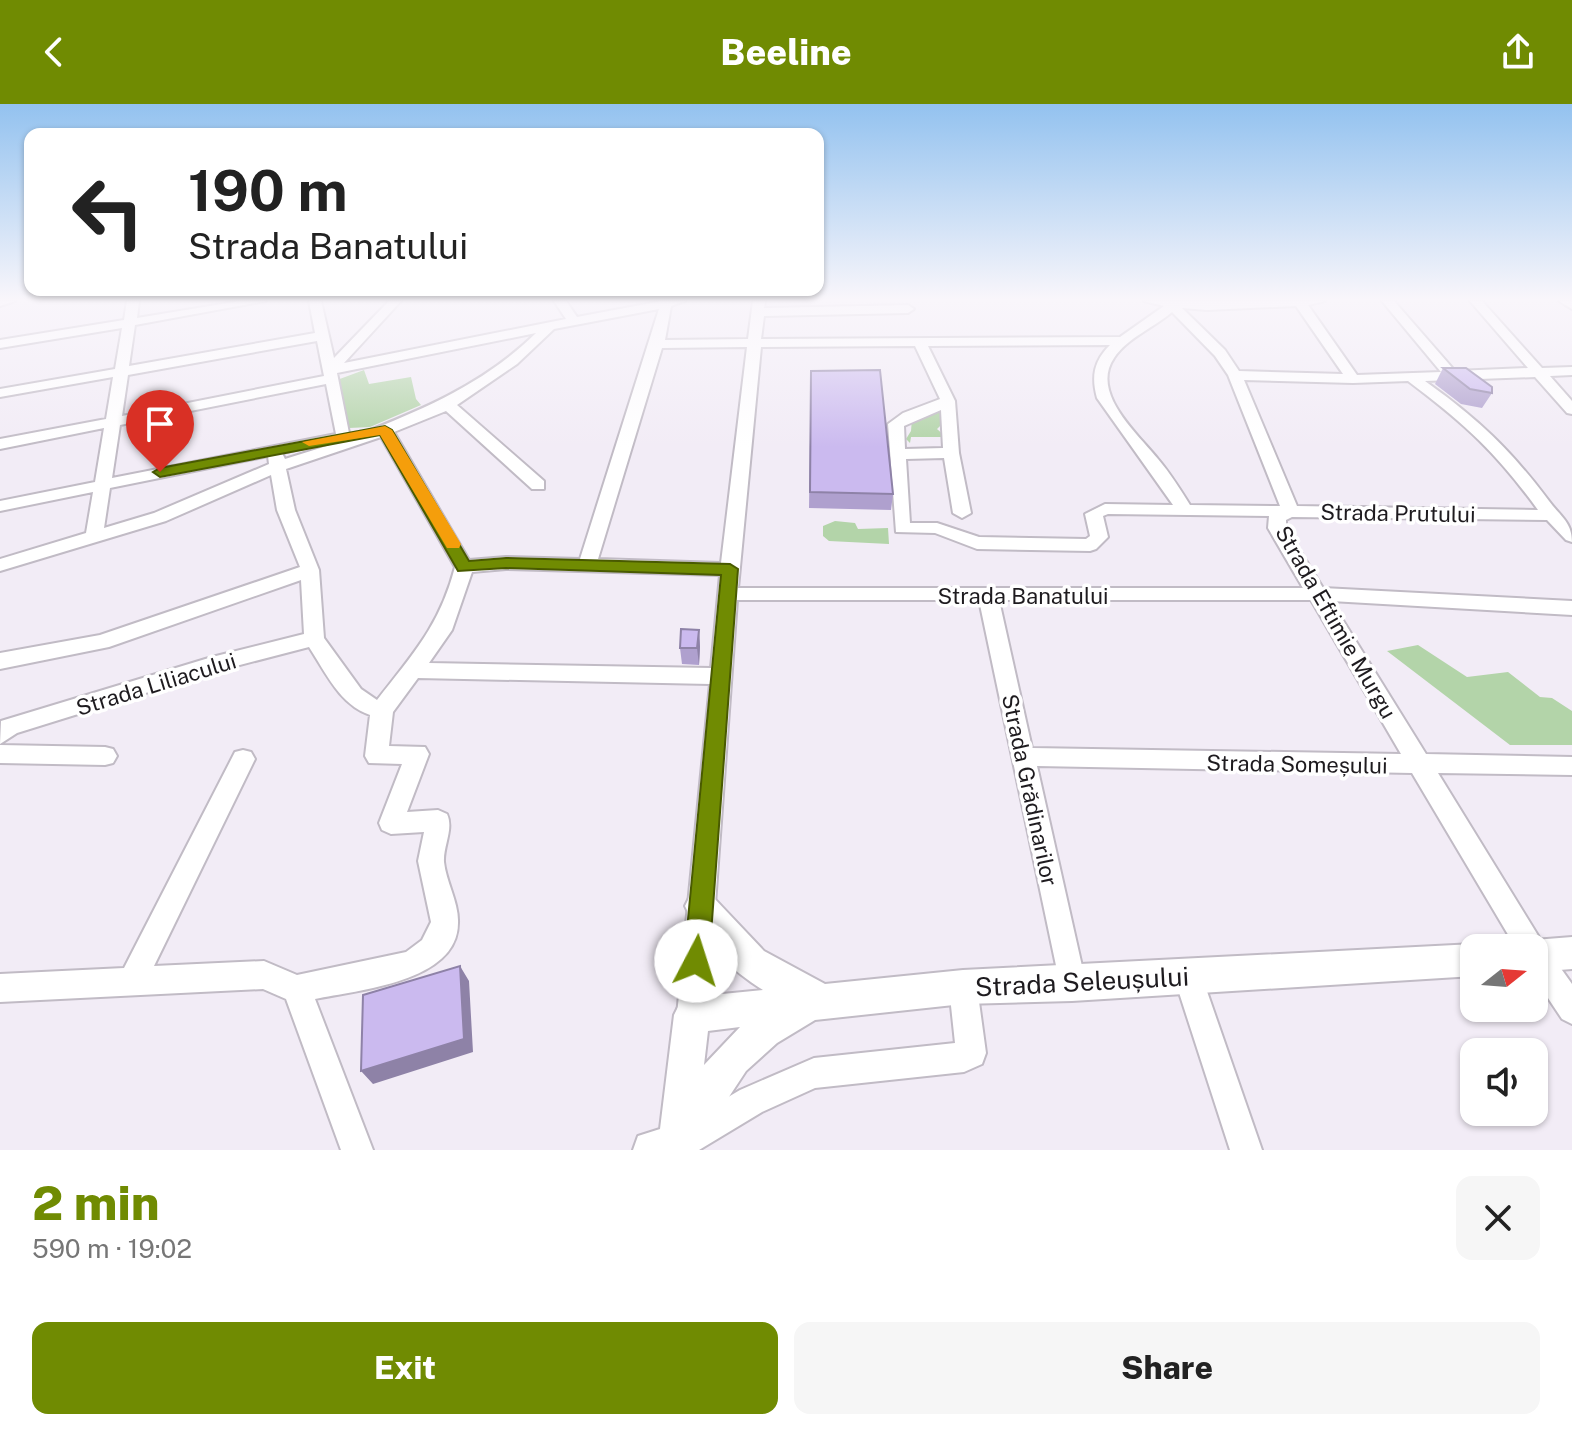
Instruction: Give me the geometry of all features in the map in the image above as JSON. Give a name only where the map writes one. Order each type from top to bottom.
[{"type":"main road","points":[[701,906],[729,943],[773,981],[821,1000]]},
{"type":"main road","points":[[1548,953],[1572,953]]},
{"type":"main road","name":"Strada Seleușului","points":[[692,1015],[963,987],[1072,984],[1460,961]]},
{"type":"main road","points":[[669,1148],[715,1077],[776,1020],[821,1000]]},
{"type":"main road","points":[[669,1148],[692,1015]]},
{"type":"street","points":[[94,537],[125,350]]},
{"type":"street","points":[[0,393],[245,350]]},
{"type":"street","points":[[326,350],[344,436]]},
{"type":"street","points":[[331,375],[353,350]]},
{"type":"street","points":[[0,444],[448,350]]},
{"type":"street","points":[[0,506],[103,484],[345,446],[447,404],[495,376],[524,350]]},
{"type":"street","points":[[587,565],[655,350]]},
{"type":"street","points":[[692,1015],[730,569],[755,350]]},
{"type":"street","points":[[923,350],[948,401],[951,453],[962,513]]},
{"type":"street","points":[[1116,350],[1100,369],[1104,396],[1185,510]]},
{"type":"street","name":"Strada Eftimie Murgu","points":[[1217,350],[1235,375],[1288,499],[1289,511],[1277,518],[1277,528],[1522,934]]},
{"type":"street","points":[[1333,350],[1353,379]]},
{"type":"street","points":[[1430,350],[1453,377]]},
{"type":"street","points":[[1519,350],[1572,410]]},
{"type":"street","points":[[1235,375],[1353,379],[1572,371]]},
{"type":"street","points":[[1413,378],[1495,444],[1548,515],[1572,536]]},
{"type":"street","points":[[948,401],[937,408],[906,415],[896,424],[896,454],[951,453]]},
{"type":"street","points":[[447,404],[538,485]]},
{"type":"street","points":[[0,565],[180,510],[276,457],[344,436],[385,430]]},
{"type":"street","points":[[0,988],[264,975],[297,989],[412,964],[442,936],[445,922],[431,861],[438,821],[391,823],[417,754],[377,756],[382,710],[442,630],[457,595],[464,567],[385,430]]},
{"type":"street","name":"Strada Prutului","points":[[896,454],[902,528],[937,528],[977,543],[1090,545],[1099,537],[1094,514],[1097,511],[1548,515]]},
{"type":"street","points":[[276,457],[286,510],[310,570],[314,639],[353,695],[363,704],[382,710]]},
{"type":"street","points":[[464,567],[506,563],[730,569]]},
{"type":"street","points":[[0,661],[102,642],[310,570]]},
{"type":"street","name":"Strada Banatului","points":[[728,594],[1318,594]]},
{"type":"street","points":[[1318,594],[1572,608]]},
{"type":"street","name":"Strada Grădinarilor","points":[[988,596],[1072,984]]},
{"type":"street","name":"Strada Liliacului","points":[[0,735],[9,727],[212,665],[314,639]]},
{"type":"street","points":[[413,670],[721,676]]},
{"type":"street","points":[[0,754],[105,756]]},
{"type":"street","name":"Strada Someșului","points":[[1023,757],[1419,767],[1572,766]]},
{"type":"street","points":[[133,980],[243,759]]},
{"type":"street","name":"Strada Eftimie Murgu","points":[[1548,974],[1572,1009]]},
{"type":"street","points":[[1188,977],[1246,1150]]},
{"type":"street","points":[[669,1148],[751,1101],[814,1073],[964,1057],[971,1053],[972,1040],[963,987]]},
{"type":"street","points":[[297,989],[357,1150]]},
{"type":"green space","points":[[364,370],[369,384],[411,377],[416,399],[421,405],[370,427],[349,428],[337,380]]},
{"type":"green space","points":[[942,409],[942,424],[937,429],[946,437],[911,437],[910,443],[906,439],[911,431],[912,418]]},
{"type":"green space","points":[[835,521],[855,523],[858,529],[888,528],[889,544],[829,541],[823,536],[823,526]]},
{"type":"green space","points":[[1418,645],[1467,677],[1508,672],[1540,697],[1552,698],[1572,711],[1572,745],[1510,745],[1387,651]]},
{"type":"building","points":[[1443,368],[1466,368],[1492,387],[1492,393],[1470,389]]},
{"type":"building","points":[[880,370],[893,494],[810,492],[811,371]]},
{"type":"building","points":[[681,629],[699,630],[697,648],[680,648]]},
{"type":"building","points":[[460,966],[464,1039],[361,1071],[363,995]]},
{"type":"slow traffic","points":[[309,442],[385,430],[453,544]]},
{"type":"route","points":[[160,472],[385,430],[464,567],[506,563],[730,569],[696,961]]}]
